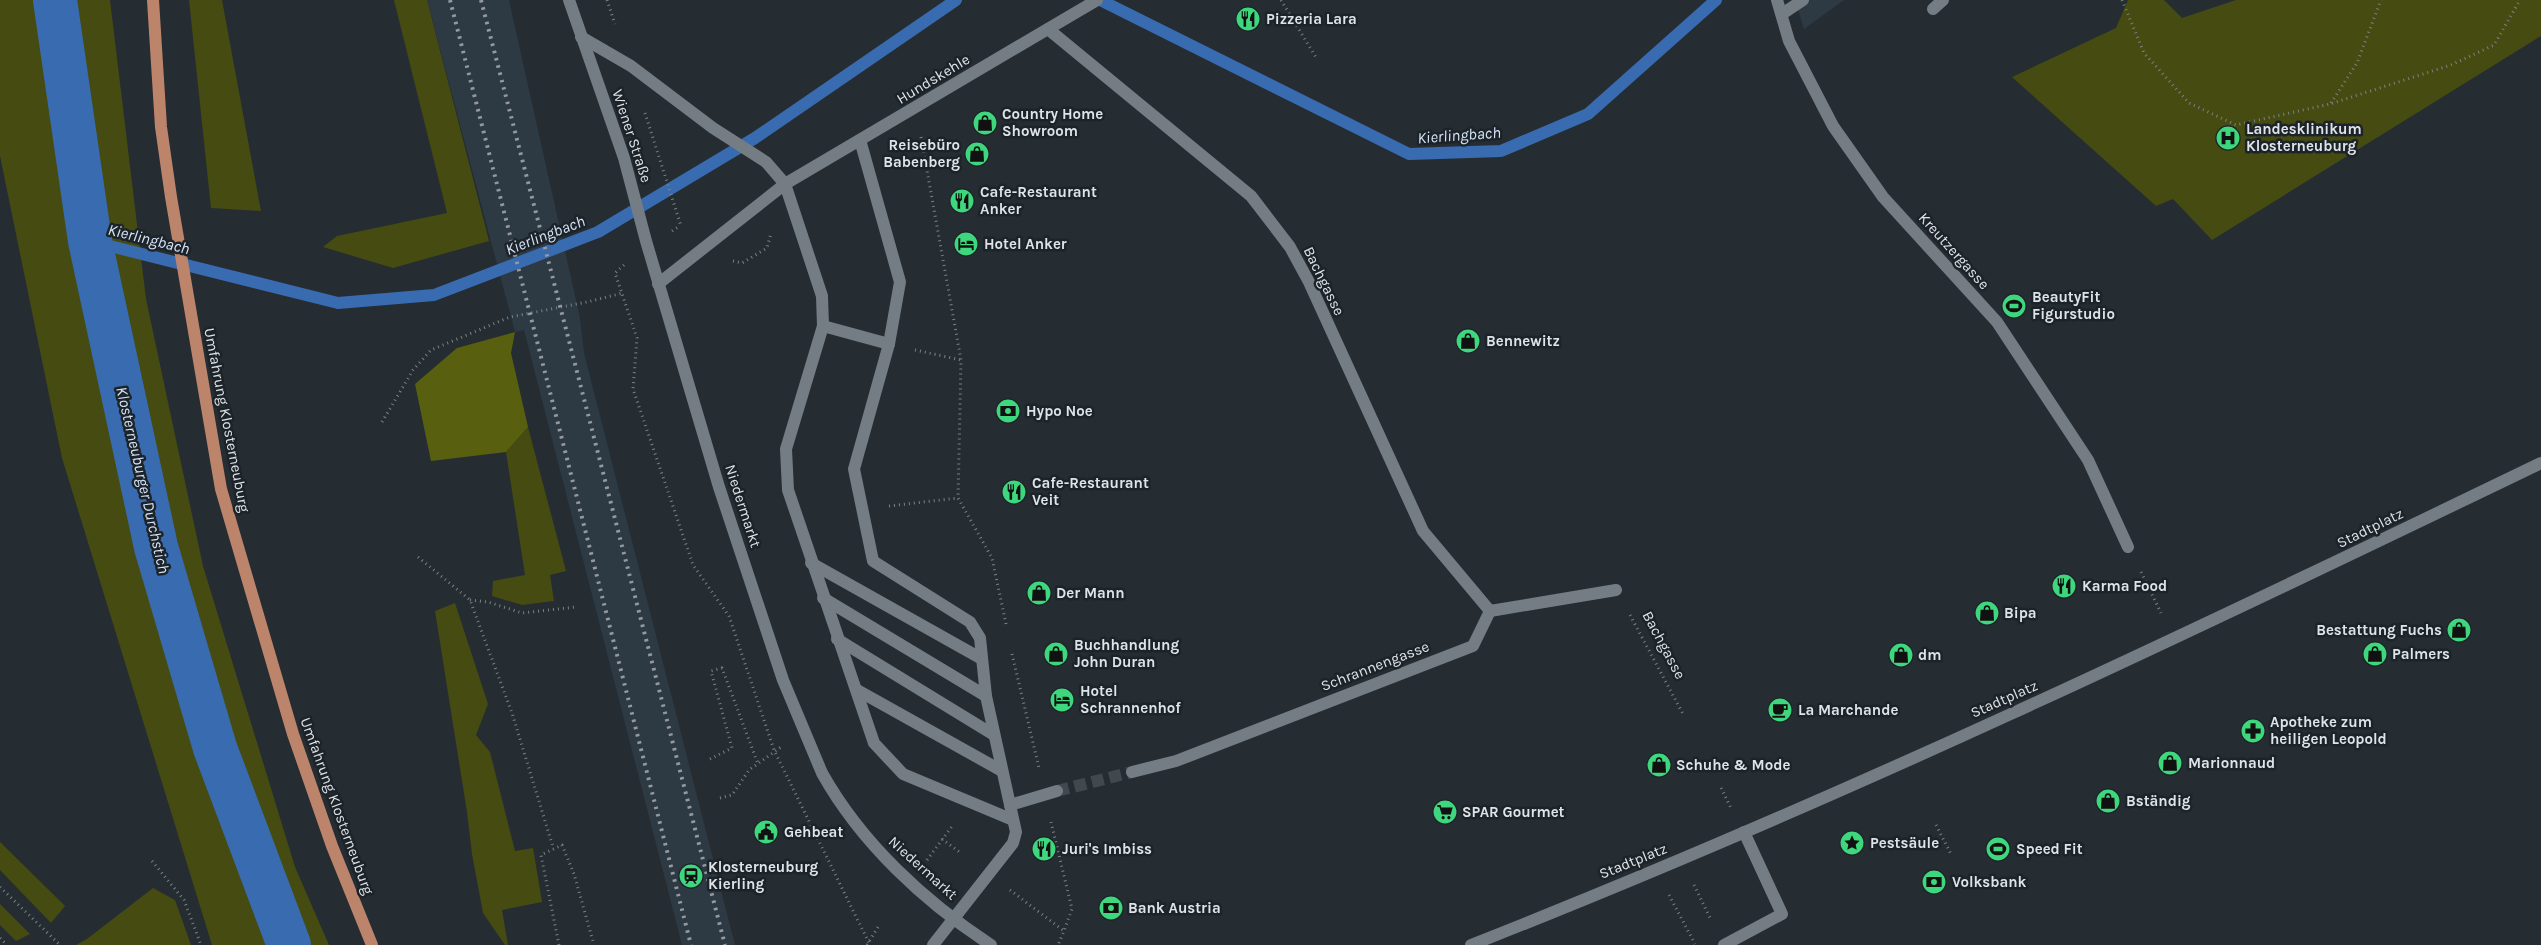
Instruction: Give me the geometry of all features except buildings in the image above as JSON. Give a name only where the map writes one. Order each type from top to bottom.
[{"type":"main road","name":"Umfahrung Klosterneuburg","points":[[154,0],[162,127],[171,197],[224,498],[292,734],[332,846],[372,945]]},
{"type":"street","name":"Wiener Straße","points":[[569,0],[624,158],[658,284]]},
{"type":"street","name":"Hundskehle","points":[[658,284],[784,184],[1097,0]]},
{"type":"street","name":"Kreutzergasse","points":[[1777,0],[1789,41],[1834,126],[1882,197],[1997,322],[2088,460],[2128,547]]},
{"type":"street","points":[[1782,14],[1803,0]]},
{"type":"street","points":[[1933,9],[1943,0]]},
{"type":"street","name":"Bachgasse","points":[[1048,29],[1251,196],[1290,247],[1309,282],[1423,531],[1490,611]]},
{"type":"street","points":[[581,37],[631,66],[713,128],[766,162],[784,184],[822,296],[823,326],[786,449],[788,490],[811,563],[874,744],[903,774],[1013,820]]},
{"type":"street","name":"Niedermarkt","points":[[658,284],[719,486],[783,680],[830,788],[878,850],[910,882],[954,918],[1013,843],[1016,832],[986,696],[980,638],[970,622],[873,561],[854,469],[889,344],[900,282],[860,140]]},
{"type":"street","points":[[823,326],[889,344]]},
{"type":"street","name":"Stadtplatz","points":[[1471,945],[1744,832],[2174,640],[2541,463]]},
{"type":"street","points":[[811,563],[982,659]]},
{"type":"street","points":[[1490,611],[1616,590]]},
{"type":"street","points":[[823,598],[986,696]]},
{"type":"street","name":"Schrannengasse","points":[[1132,772],[1176,761],[1473,646],[1490,611]]},
{"type":"street","points":[[837,639],[994,735]]},
{"type":"street","points":[[856,690],[1002,771]]},
{"type":"street","points":[[1010,805],[1051,792]]},
{"type":"street","points":[[1724,945],[1782,914],[1744,832]]},
{"type":"street","points":[[933,945],[954,918],[984,943]]},
{"type":"path","points":[[1281,0],[1317,59]]},
{"type":"path","points":[[2122,0],[2144,52],[2189,103],[2236,125],[2330,104],[2451,65],[2494,45],[2520,0]]},
{"type":"path","points":[[2330,104],[2357,63],[2382,0]]},
{"type":"path","points":[[916,108],[961,360],[958,498],[992,558],[1007,630]]},
{"type":"path","points":[[650,132],[679,224]]},
{"type":"path","points":[[624,265],[616,273],[637,338],[634,389],[693,565],[729,616],[774,750],[868,944]]},
{"type":"path","points":[[382,422],[413,370],[431,350],[510,318],[623,293]]},
{"type":"path","points":[[889,344],[961,360]]},
{"type":"path","points":[[862,510],[958,498]]},
{"type":"path","points":[[418,557],[470,600],[512,713],[552,847]]},
{"type":"path","name":"Bachgasse","points":[[1616,590],[1683,714]]},
{"type":"path","points":[[470,600],[488,602],[522,613],[576,607]]},
{"type":"path","points":[[1011,647],[1051,792],[1072,908],[1058,945]]},
{"type":"path","points":[[710,758],[732,748],[711,671],[722,668],[758,764]]},
{"type":"path","points":[[720,798],[732,795],[749,770],[774,750],[806,736]]},
{"type":"path","points":[[926,860],[970,802]]},
{"type":"path","points":[[1936,825],[1952,856]]},
{"type":"path","points":[[942,839],[962,854]]},
{"type":"path","points":[[559,945],[541,855],[552,847],[562,845],[574,874],[594,945]]},
{"type":"path","points":[[1681,859],[1724,945]]},
{"type":"path","points":[[152,861],[184,900],[201,945]]},
{"type":"path","points":[[0,886],[60,945]]},
{"type":"path","points":[[1009,890],[1064,931]]},
{"type":"path","points":[[1678,911],[1696,945]]},
{"type":"path","points":[[868,944],[880,924]]},
{"type":"path","points":[[0,938],[7,945]]},
{"type":"shaded area","points":[[427,0],[509,0],[580,318],[584,353],[735,945],[682,945],[524,330],[515,332]]},
{"type":"shaded area","points":[[1795,0],[1844,0],[1804,29]]},
{"type":"green space","points":[[0,0],[110,0],[146,299],[203,566],[295,867],[329,945],[212,945],[62,458],[0,156]]},
{"type":"green space","points":[[189,0],[222,0],[261,211],[211,208]]},
{"type":"green space","points":[[394,0],[427,0],[489,241],[393,268],[323,247],[337,236],[447,213]]},
{"type":"green space","name":"Landesklinikum Klosterneuburg","points":[[2128,0],[2164,0],[2182,18],[2236,0],[2541,0],[2541,36],[2212,240],[2173,199],[2156,206],[2012,77],[2116,28]]},
{"type":"green space","points":[[515,332],[511,353],[528,427],[506,452],[431,461],[415,384],[457,348]]},
{"type":"green space","points":[[528,427],[566,571],[550,575],[554,601],[522,605],[492,596],[493,581],[525,575],[506,452]]},
{"type":"green space","points":[[455,603],[488,704],[476,735],[490,752],[515,851],[533,848],[542,902],[502,910],[508,945],[505,945],[483,913],[472,854],[435,611]]},
{"type":"green space","points":[[0,842],[65,906],[51,923],[0,870]]},
{"type":"green space","points":[[153,888],[175,900],[191,945],[76,945],[87,939]]},
{"type":"green space","points":[[0,904],[30,934],[16,941],[0,925]]},
{"type":"waterway","name":"Klosterneuburger Durchstich","points":[[55,0],[90,241],[156,547],[215,748],[289,945]]},
{"type":"waterway","name":"Kierlingbach","points":[[90,241],[338,303],[434,295],[598,232],[755,138],[956,0]]},
{"type":"waterway","name":"Kierlingbach","points":[[1100,0],[1409,154],[1501,151],[1588,114],[1716,0]]},
{"type":"tunnel","points":[[1057,791],[1132,772]]},
{"type":"railway","points":[[450,0],[691,945]]},
{"type":"railway","points":[[481,0],[725,945]]},
{"type":"place","name":"Pizzeria Lara","points":[[1248,19]]},
{"type":"place","name":"Country Home Showroom","points":[[985,123]]},
{"type":"place","name":"Landesklinikum Klosterneuburg","points":[[2228,138]]},
{"type":"place","name":"Reisebüro Babenberg","points":[[977,154]]},
{"type":"place","name":"Cafe-Restaurant Anker","points":[[962,201]]},
{"type":"place","name":"Hotel Anker","points":[[966,244]]},
{"type":"place","name":"BeautyFit Figurstudio","points":[[2014,306]]},
{"type":"place","name":"Bennewitz","points":[[1468,341]]},
{"type":"place","name":"Hypo Noe","points":[[1008,411]]},
{"type":"place","name":"Cafe-Restaurant Veit","points":[[1014,492]]},
{"type":"place","name":"Karma Food","points":[[2064,586]]},
{"type":"place","name":"Der Mann","points":[[1039,593]]},
{"type":"place","name":"Bipa","points":[[1987,613]]},
{"type":"place","name":"Bestattung Fuchs","points":[[2459,630]]},
{"type":"place","name":"Buchhandlung John Duran","points":[[1056,654]]},
{"type":"place","name":"Palmers","points":[[2375,654]]},
{"type":"place","name":"dm","points":[[1901,655]]},
{"type":"place","name":"Hotel Schrannenhof","points":[[1062,700]]},
{"type":"place","name":"La Marchande","points":[[1780,710]]},
{"type":"place","name":"Apotheke zum heiligen Leopold","points":[[2253,731]]},
{"type":"place","name":"Marionnaud","points":[[2170,763]]},
{"type":"place","name":"Schuhe & Mode","points":[[1659,765]]},
{"type":"place","name":"Bständig","points":[[2108,801]]},
{"type":"place","name":"SPAR Gourmet","points":[[1445,812]]},
{"type":"place","name":"Gehbeat","points":[[766,832]]},
{"type":"place","name":"Pestsäule","points":[[1852,843]]},
{"type":"place","name":"Juri's Imbiss","points":[[1044,849]]},
{"type":"place","name":"Speed Fit","points":[[1998,849]]},
{"type":"place","name":"Klosterneuburg Kierling","points":[[691,876]]},
{"type":"place","name":"Volksbank","points":[[1934,882]]},
{"type":"place","name":"Bank Austria","points":[[1111,908]]}]
